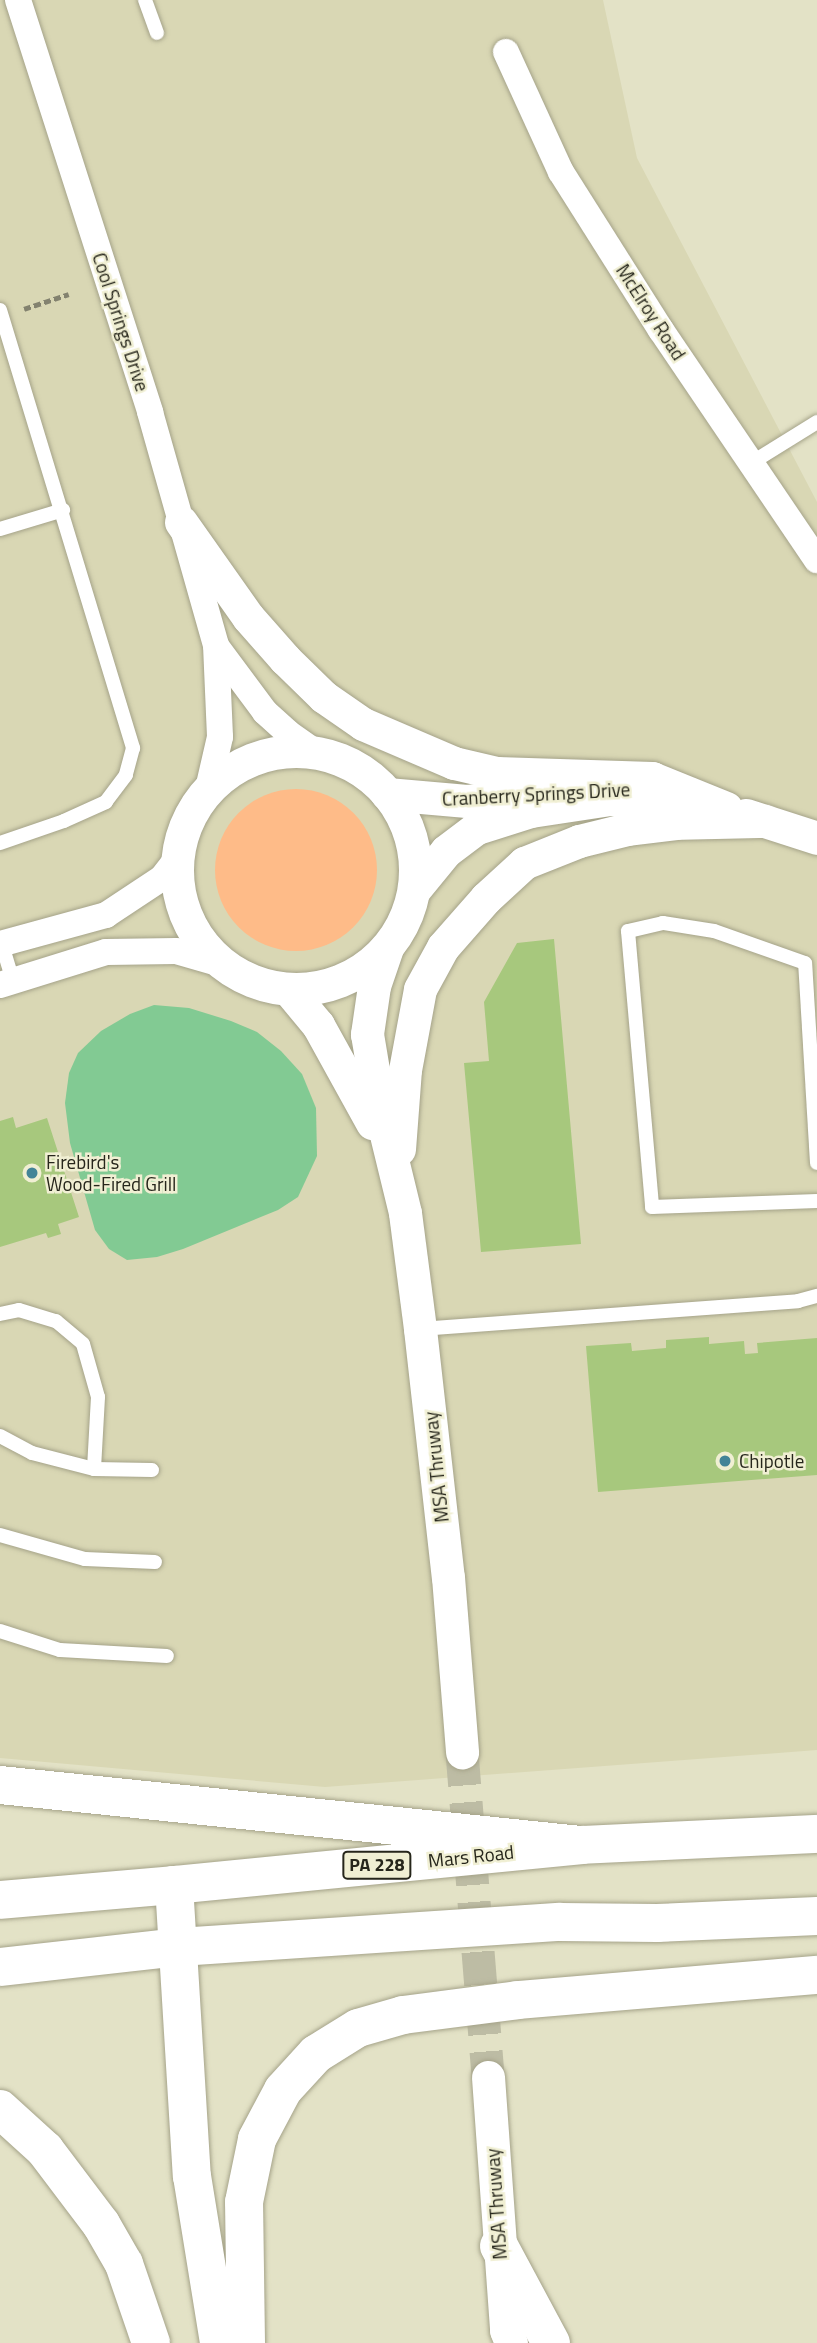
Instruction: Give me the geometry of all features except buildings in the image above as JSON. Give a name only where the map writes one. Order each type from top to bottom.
[{"type":"main road","points":[[0,1785],[580,1845]]},
{"type":"main road","name":"Mars Road","points":[[0,1900],[580,1845],[817,1833]]},
{"type":"main road","points":[[174,1885],[192,2176],[219,2343]]},
{"type":"main road","points":[[0,1967],[179,1947],[560,1923],[657,1923],[817,1916]]},
{"type":"main road","points":[[246,2343],[244,2202],[257,2139],[283,2091],[316,2054],[358,2028],[403,2015],[518,2000],[817,1975]]},
{"type":"main road","points":[[755,1981],[817,1995]]},
{"type":"main road","points":[[0,2109],[44,2150],[102,2224],[124,2264],[151,2343]]},
{"type":"main road","points":[[499,2246],[551,2343]]},
{"type":"street","name":"Cool Springs Drive","points":[[18,0],[150,412],[216,645],[220,680],[220,737],[208,789]]},
{"type":"street","name":"McElroy Road","points":[[506,52],[561,172],[661,330],[817,560]]},
{"type":"street","points":[[181,522],[248,617],[285,659],[324,696],[363,724],[454,763],[497,773],[652,778],[726,808]]},
{"type":"street","name":"Cool Springs Drive","points":[[216,645],[265,712],[315,752]]},
{"type":"street","points":[[6,983],[106,952],[132,950],[176,951],[221,964],[255,983],[288,989],[314,988],[352,976],[387,948],[405,919],[414,890],[415,860],[412,841],[396,805],[352,765],[315,752],[276,752],[257,758],[222,776],[208,789],[186,822],[176,860],[178,889],[186,918],[206,950],[221,964]]},
{"type":"street","name":"Cranberry Springs Drive","points":[[387,794],[467,801],[615,788],[653,789],[726,808],[817,838]]},
{"type":"street","name":"Cranberry Springs Drive","points":[[414,890],[446,851],[477,828],[531,811],[610,799],[726,808]]},
{"type":"street","points":[[399,1183],[405,1070],[420,989],[443,947],[485,898],[524,863],[579,841],[628,829],[676,823],[765,821]]},
{"type":"street","points":[[1,942],[106,915],[162,878],[176,860]]},
{"type":"street","name":"MSA Thruway","points":[[387,948],[374,986],[367,1034],[379,1106],[399,1183],[420,1329],[448,1577],[462,1752]]},
{"type":"street","name":"MSA Thruway","points":[[288,989],[318,1025],[336,1055],[399,1183]]},
{"type":"street","name":"MSA Thruway","points":[[488,2077],[506,2339]]},
{"type":"lane","points":[[145,0],[157,33]]},
{"type":"lane","points":[[0,310],[63,510],[132,748],[126,775],[106,802],[64,821],[0,843]]},
{"type":"lane","points":[[751,463],[817,422]]},
{"type":"lane","points":[[0,529],[63,510]]},
{"type":"lane","points":[[817,1163],[805,963],[714,931],[663,923],[628,931],[652,1207],[817,1201]]},
{"type":"lane","points":[[1,942],[6,983]]},
{"type":"lane","points":[[420,1329],[798,1301],[817,1296]]},
{"type":"lane","points":[[0,1314],[19,1310],[56,1321],[83,1344],[98,1397],[94,1469]]},
{"type":"lane","points":[[0,1436],[32,1453],[94,1469],[152,1470]]},
{"type":"lane","points":[[0,1535],[85,1559],[155,1562]]},
{"type":"lane","points":[[0,1632],[60,1650],[167,1656]]},
{"type":"path","points":[[23,309],[69,294]]},
{"type":"shaded area","points":[[0,0],[603,0],[637,158],[817,502],[817,1750],[325,1787],[0,1758]]},
{"type":"shaded area","points":[[296,789],[327,795],[353,813],[371,839],[377,870],[371,901],[353,927],[327,945],[296,951],[265,945],[239,927],[221,901],[215,870],[221,839],[239,813],[265,795]]},
{"type":"shaded area","points":[[154,1005],[189,1008],[231,1021],[257,1032],[281,1051],[302,1074],[316,1108],[317,1156],[298,1197],[278,1210],[183,1249],[157,1257],[127,1260],[109,1249],[95,1230],[70,1143],[65,1103],[69,1073],[78,1053],[101,1031],[130,1014]]},
{"type":"tunnel","points":[[462,1752],[488,2077]]},
{"type":"place","name":"Firebird's Wood-Fired Grill","points":[[32,1173]]},
{"type":"place","name":"Chipotle","points":[[725,1461]]}]
